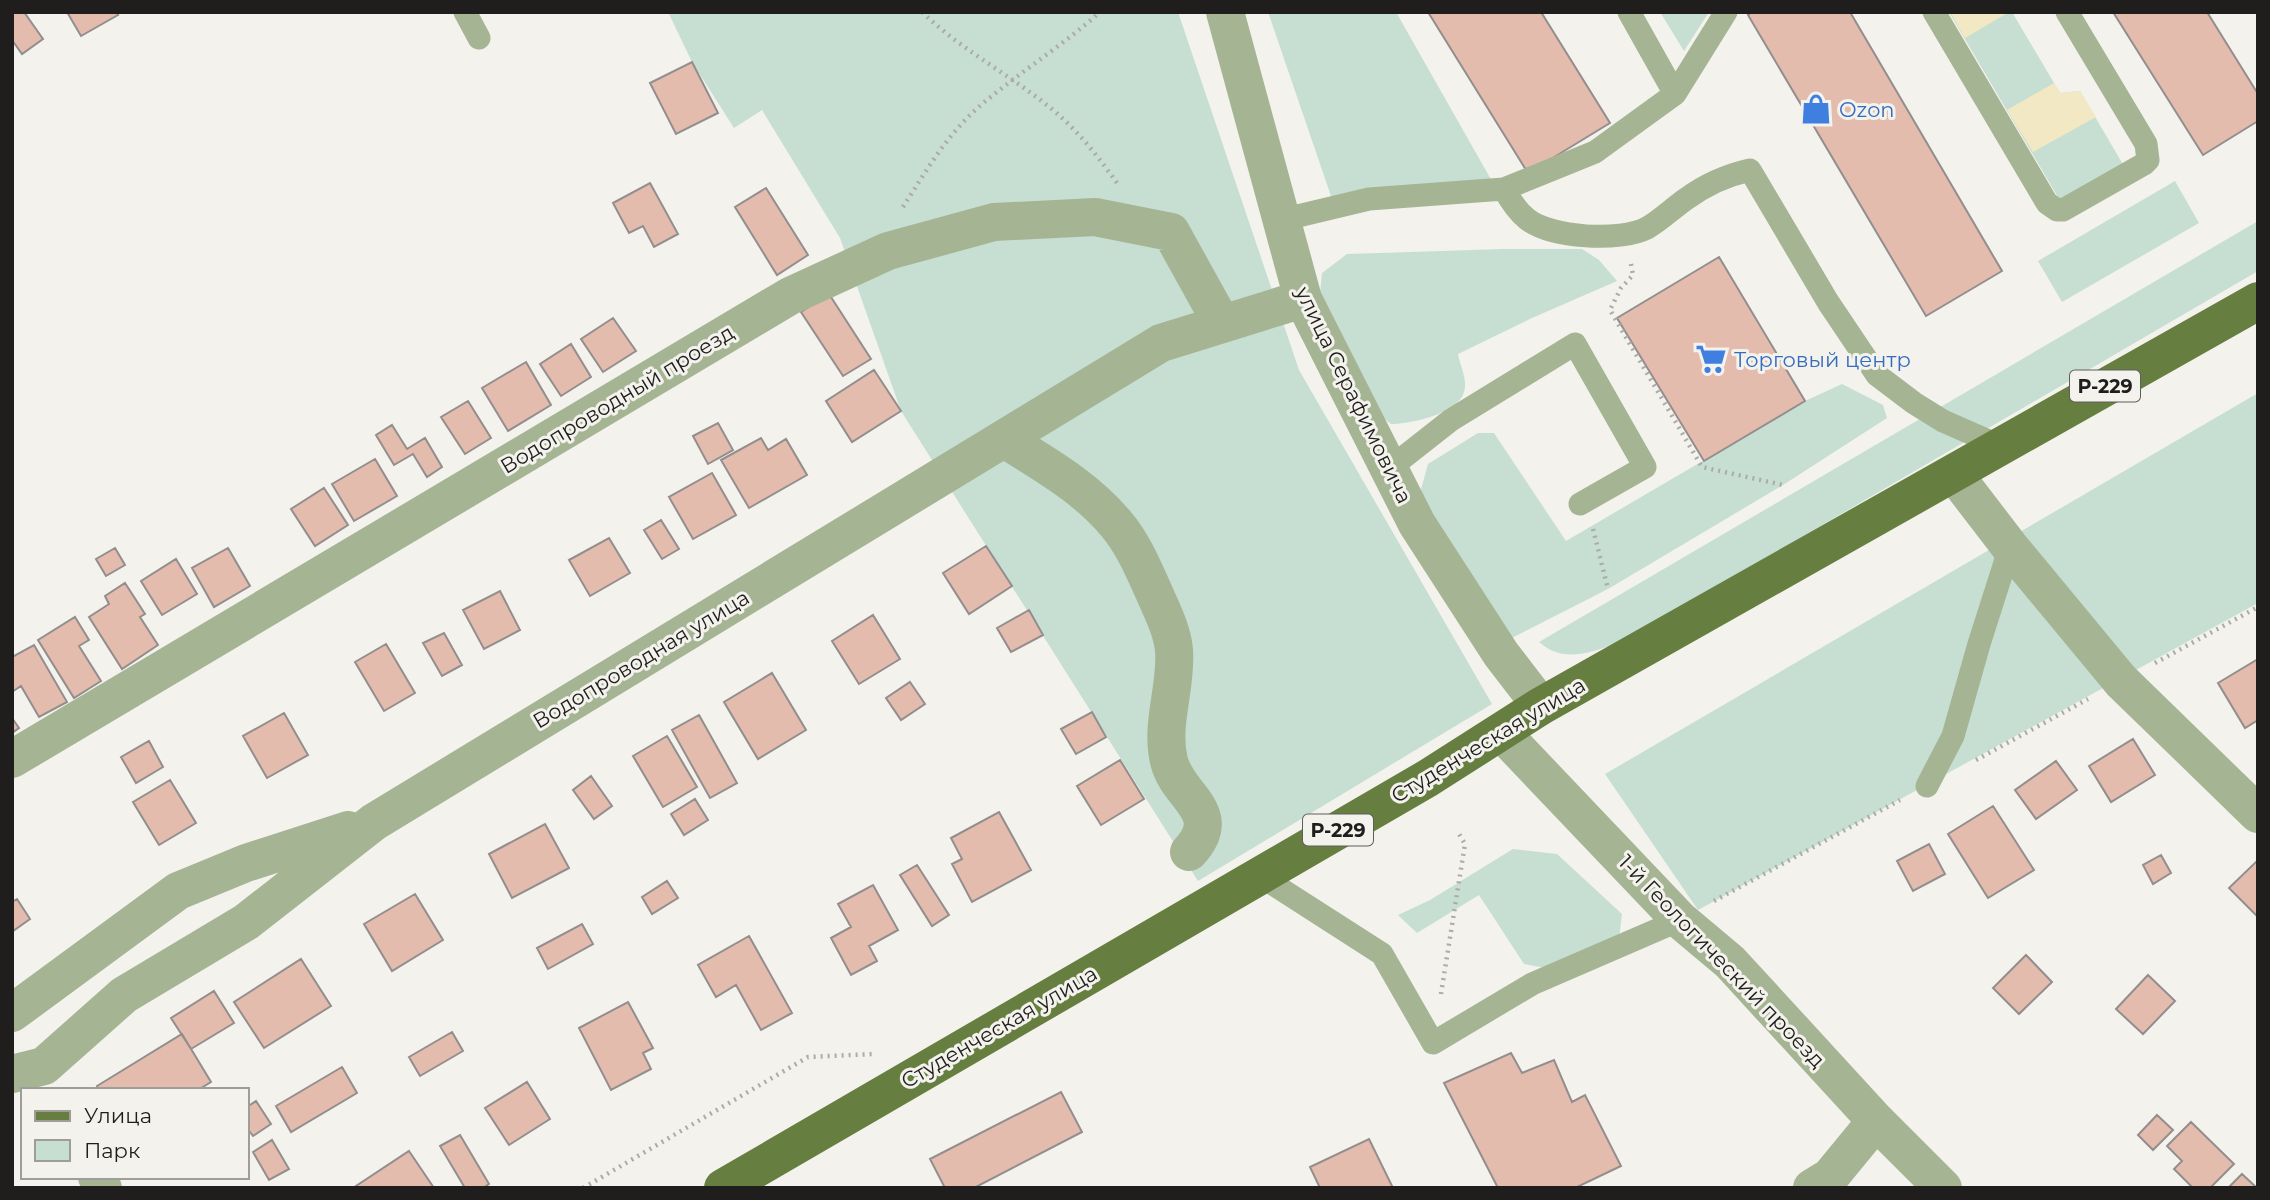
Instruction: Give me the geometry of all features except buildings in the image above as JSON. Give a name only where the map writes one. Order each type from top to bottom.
[{"type":"main road","name":"Студенческая улица","points":[[723,1188],[1428,778],[1541,706],[2258,301]]},
{"type":"street","name":"улица Серафимовича","points":[[1225,12],[1303,299],[1417,524],[1501,654],[1541,706]]},
{"type":"street","name":"Водопроводный проезд","points":[[12,759],[790,296],[888,251],[994,222],[1095,217],[1171,232],[1222,324]]},
{"type":"street","name":"Водопроводная улица","points":[[37,1076],[124,995],[246,922],[374,822],[1161,343],[1303,299]]},
{"type":"street","points":[[1004,439],[1062,476],[1098,504],[1119,527],[1135,551],[1154,592],[1168,626],[1174,650],[1165,741],[1169,764],[1180,785],[1200,811],[1204,822],[1198,842],[1189,852]]},
{"type":"street","points":[[1954,474],[2010,547],[2121,681],[2258,814]]},
{"type":"street","name":"1-й Геологический проезд","points":[[1502,733],[1680,920],[1730,962],[1876,1121],[1943,1188]]},
{"type":"street","points":[[12,1013],[178,891],[246,863],[374,822]]},
{"type":"street","points":[[1812,1188],[1830,1177],[1876,1121]]},
{"type":"lane","points":[[465,12],[479,38]]},
{"type":"lane","points":[[1629,12],[1675,94]]},
{"type":"lane","points":[[1282,220],[1368,199],[1504,189],[1595,152],[1675,94],[1726,12]]},
{"type":"lane","points":[[1934,12],[2047,203],[2057,210],[2148,160],[2146,144],[2067,12]]},
{"type":"lane","points":[[1504,189],[1513,205],[1528,220],[1545,228],[1592,236],[1621,236],[1647,228],[1702,188],[1750,170],[1828,302],[1877,375],[1943,421],[2000,446]]},
{"type":"lane","points":[[1390,468],[1451,420],[1575,344],[1645,467],[1580,504]]},
{"type":"lane","points":[[1927,786],[1953,736],[2010,547]]},
{"type":"lane","points":[[1259,875],[1382,954],[1433,1043],[1532,984],[1680,920]]},
{"type":"path","points":[[922,12],[944,34],[1049,107],[1090,146],[1120,186]]},
{"type":"path","points":[[876,257],[900,212],[949,138],[980,106],[1068,40],[1100,12]]},
{"type":"path","points":[[1621,236],[1633,273],[1621,288],[1610,310],[1702,467],[1783,485]]},
{"type":"path","points":[[1592,527],[1608,590]]},
{"type":"path","points":[[1433,1043],[1465,844],[1459,834]]},
{"type":"path","points":[[583,1188],[808,1058],[886,1054]]},
{"type":"green space","points":[[668,12],[1178,12],[1299,370],[1492,704],[1198,881],[901,411],[840,238],[762,110],[734,128],[692,62]]},
{"type":"green space","points":[[1268,12],[1396,12],[1493,183],[1332,199]]},
{"type":"green space","points":[[1660,12],[1709,12],[1684,51]]},
{"type":"green space","points":[[1949,12],[2012,12],[2060,93],[2080,91],[2125,168],[2062,204]]},
{"type":"green space","points":[[2175,181],[2199,223],[2062,302],[2038,261]]},
{"type":"green space","points":[[2258,221],[2258,271],[1620,641],[1602,649],[1568,654],[1553,651],[1539,642]]},
{"type":"green space","points":[[1582,249],[1599,260],[1617,281],[1458,354],[1465,383],[1460,400],[1432,416],[1391,424],[1382,417],[1320,293],[1322,273],[1347,254]]},
{"type":"green space","points":[[1842,384],[1883,405],[1887,418],[1783,485],[1608,589],[1506,641],[1420,493],[1428,464],[1478,433],[1494,433],[1566,541],[1805,401]]},
{"type":"green space","points":[[2258,393],[2258,603],[1698,910],[1605,774]]},
{"type":"green space","points":[[1513,849],[1557,854],[1622,914],[1619,939],[1556,970],[1524,964],[1479,895],[1417,933],[1398,915],[1430,900]]},
{"type":"sand","points":[[1950,12],[2009,12],[1965,38]]},
{"type":"sand","points":[[2054,83],[2061,93],[2080,91],[2096,117],[2033,152],[2007,110]]},
{"type":"place","name":"Ozon","points":[[1816,109]]},
{"type":"place","name":"Торговый центр","points":[[1711,359]]}]
